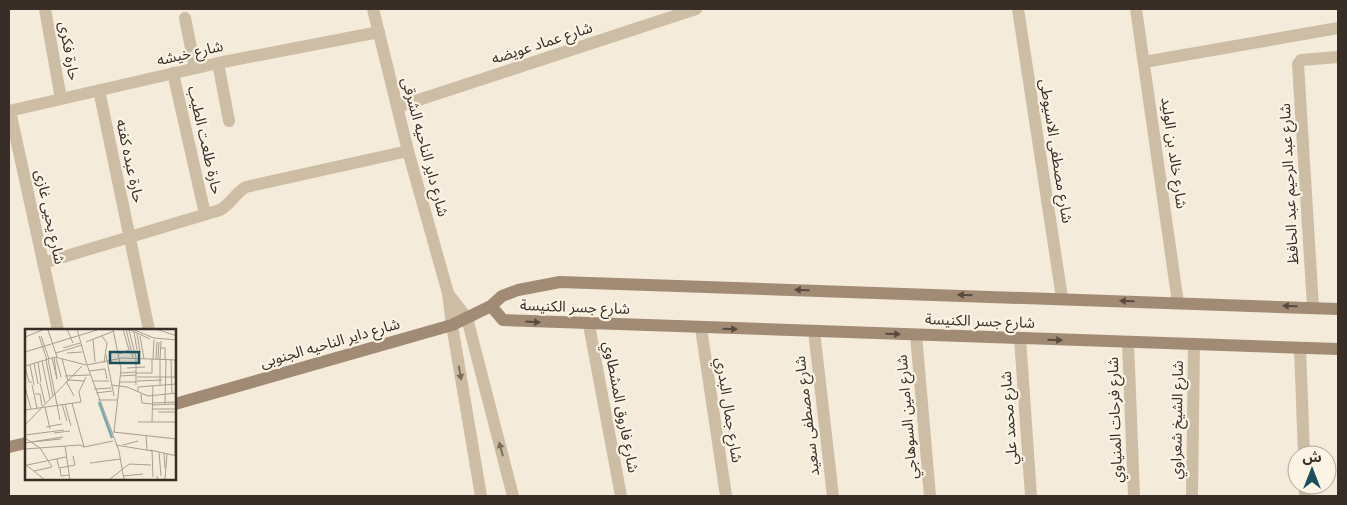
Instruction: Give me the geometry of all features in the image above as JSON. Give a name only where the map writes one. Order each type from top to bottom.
[{"type":"main road","name":"شارع جسر الكنيسة","points":[[1338,309],[560,282],[518,290],[502,296],[491,306],[503,320],[1338,349]]},
{"type":"main road","name":"شارع داير الناحيه الجنوبى","points":[[176,404],[452,324],[491,306]]},
{"type":"main road","points":[[9,447],[25,443]]},
{"type":"street","name":"حارة فكرى","points":[[45,9],[61,99]]},
{"type":"street","name":"شارع داير الناحيه الشرقى","points":[[373,9],[408,151],[448,293],[482,496]]},
{"type":"street","name":"شارع عماد عويضه","points":[[398,107],[696,9]]},
{"type":"street","name":"شارع مصطفى الاسيوطى","points":[[1018,9],[1062,298]]},
{"type":"street","name":"شارع خالد بن الوليد","points":[[1136,9],[1178,303]]},
{"type":"street","points":[[185,18],[195,68]]},
{"type":"street","points":[[1144,62],[1338,28]]},
{"type":"street","name":"شارع خيشه","points":[[9,111],[218,63],[379,32]]},
{"type":"street","name":"شارع عبد الرحيم عبد الحافظ","points":[[1312,307],[1298,66],[1299,61],[1302,60],[1338,57]]},
{"type":"street","points":[[218,63],[229,121]]},
{"type":"street","name":"حارة طلعت الطيب","points":[[173,73],[205,214]]},
{"type":"street","name":"حارة عبده كفته","points":[[99,90],[149,329]]},
{"type":"street","name":"شارع يحيى غازى","points":[[9,111],[58,329]]},
{"type":"street","points":[[43,264],[227,206],[240,190],[246,187],[408,151]]},
{"type":"street","name":"شارع داير الناحيه الشرقى","points":[[448,293],[467,318],[514,496]]},
{"type":"street","name":"شارع فاروق المشطاوي","points":[[589,324],[621,496]]},
{"type":"street","name":"شارع جمال البدري","points":[[701,328],[726,496]]},
{"type":"street","name":"شارع مصطفى سعيد","points":[[814,331],[833,496]]},
{"type":"street","name":"شارع امين السوهاجي","points":[[916,335],[930,496]]},
{"type":"street","name":"شارع محمد علي","points":[[1020,338],[1031,496]]},
{"type":"street","name":"شارع فرحات المنياوي","points":[[1128,342],[1134,496]]},
{"type":"street","name":"شارع الشيخ شعراوي","points":[[1192,496],[1194,344]]},
{"type":"street","points":[[1300,348],[1304,445]]}]
